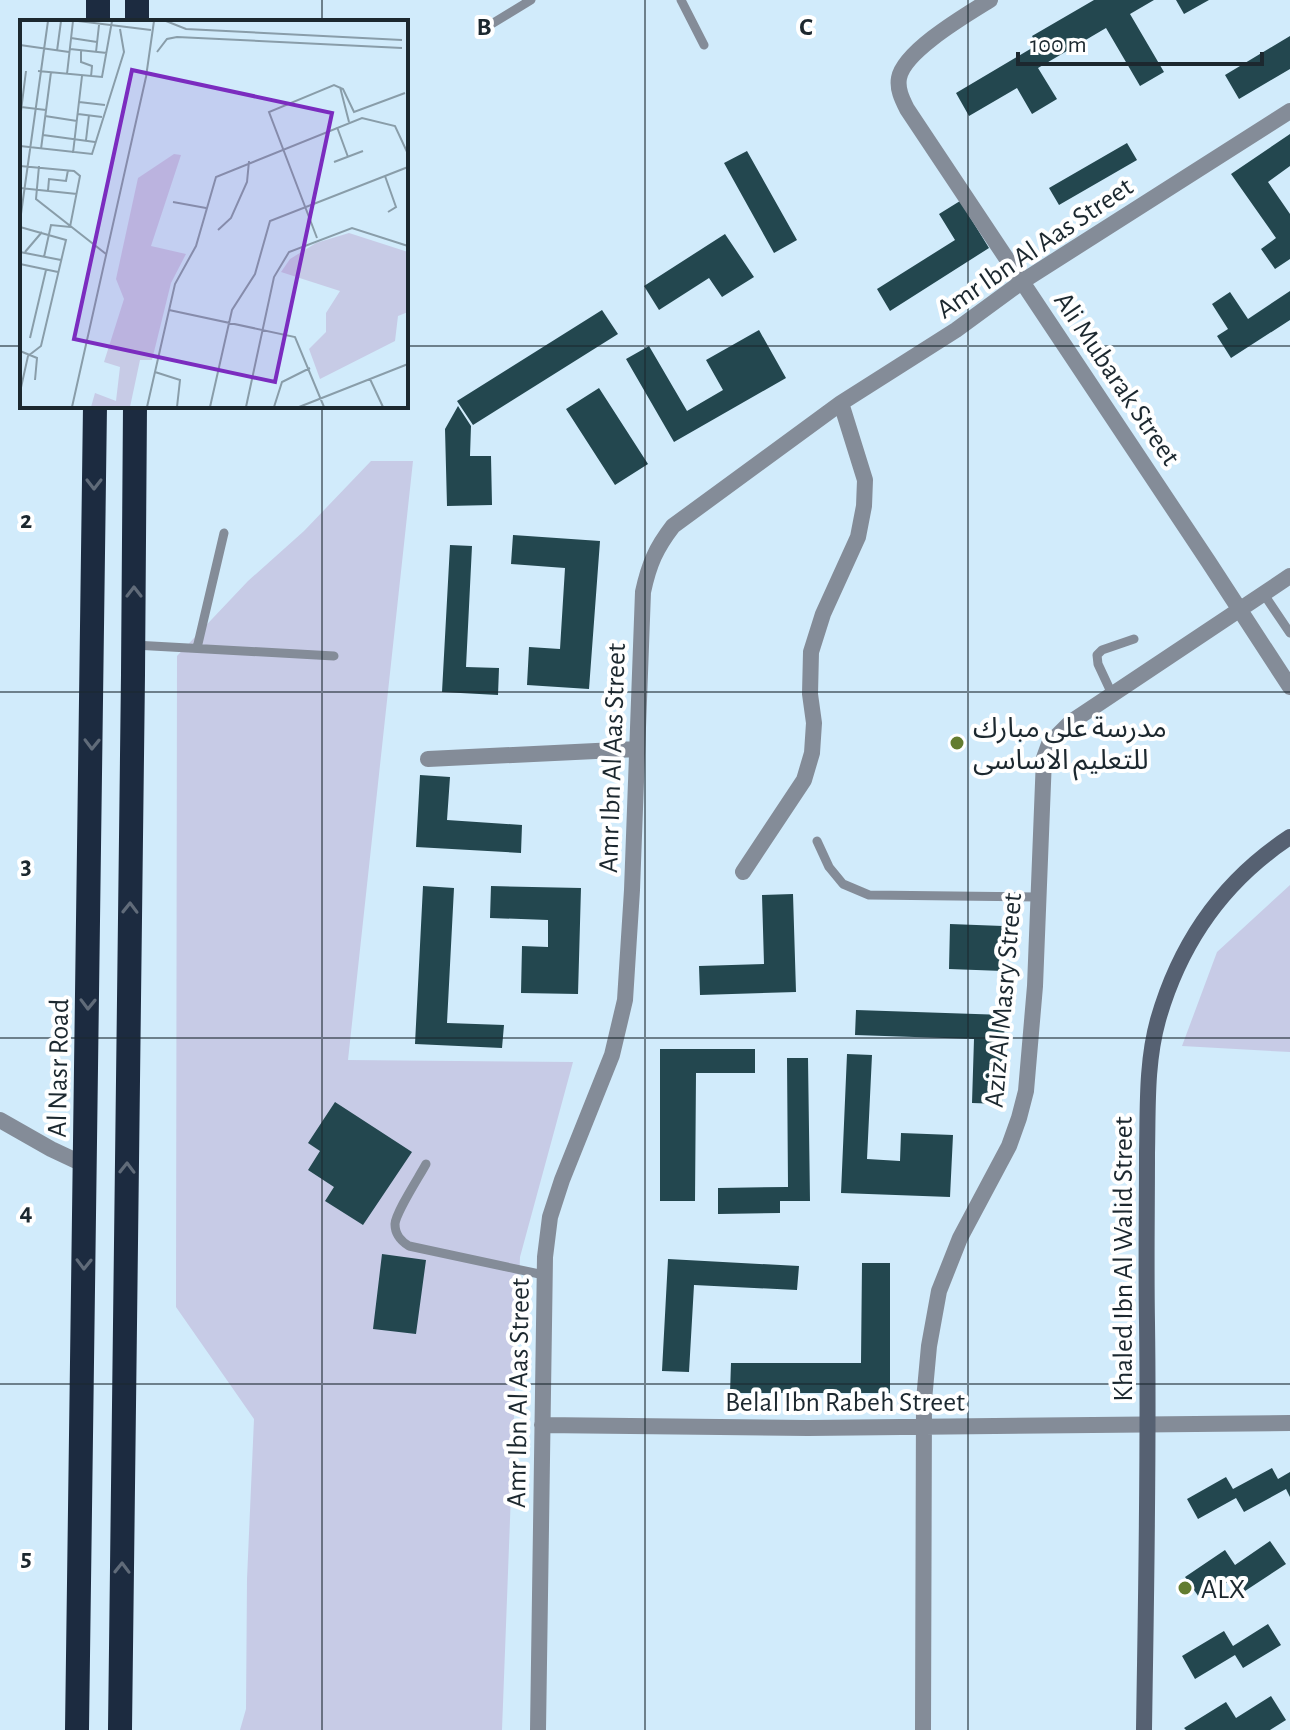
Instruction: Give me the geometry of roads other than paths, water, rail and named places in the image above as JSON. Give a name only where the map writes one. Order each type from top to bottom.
[{"type":"highway","name":"Al Nasr Road","points":[[77,1730],[95,408]]},
{"type":"highway","points":[[120,1730],[135,408]]},
{"type":"highway","points":[[93,673],[133,675]]},
{"type":"highway","points":[[79,1613],[88,1622],[100,1625],[112,1623],[121,1616]]},
{"type":"highway","points":[[78,1660],[99,1651],[112,1654],[121,1663]]},
{"type":"street","name":"Ali Mubarak Street","points":[[990,0],[926,43],[904,64],[899,79],[900,95],[1290,687]]},
{"type":"street","name":"Amr Ibn Al Aas Street","points":[[538,1730],[544,1275],[550,1217],[612,1055],[625,1000],[643,592],[648,568],[658,545],[673,526],[841,403],[956,330],[1023,281],[1290,111]]},
{"type":"street","points":[[743,872],[804,780],[812,753],[814,723],[810,694],[811,652],[823,614],[858,537],[865,480],[841,403]]},
{"type":"street","name":"Aziz Al Masry Street","points":[[923,1730],[924,1400],[929,1346],[939,1291],[960,1238],[1009,1146],[1026,1091],[1035,986],[1044,758],[1049,744],[1071,722],[1290,576]]},
{"type":"street","points":[[428,759],[637,749]]},
{"type":"street","name":"Khaled Ibn Al Walid Street","points":[[1144,1730],[1149,1424],[1146,1247],[1148,1087],[1157,1024],[1173,975],[1207,915],[1239,877],[1290,837]]},
{"type":"street","points":[[0,1120],[85,1165]]},
{"type":"street","name":"Belal Ibn Rabeh Street","points":[[542,1425],[808,1428],[1290,1423]]},
{"type":"lane","points":[[485,28],[531,0]]},
{"type":"lane","points":[[681,0],[704,45]]},
{"type":"lane","points":[[197,648],[224,533]]},
{"type":"lane","points":[[1263,593],[1290,633]]},
{"type":"lane","points":[[1112,694],[1097,655],[1102,650],[1134,639]]},
{"type":"lane","points":[[134,645],[334,656]]},
{"type":"lane","points":[[817,841],[829,867],[843,884],[869,895],[1038,897]]},
{"type":"lane","points":[[426,1164],[395,1221],[397,1234],[402,1241],[409,1246],[544,1275]]},
{"type":"place","name":"مدرسة على مبارك للتعليم الاساسى","points":[[957,743]]},
{"type":"place","name":"ALX","points":[[1185,1588]]}]
